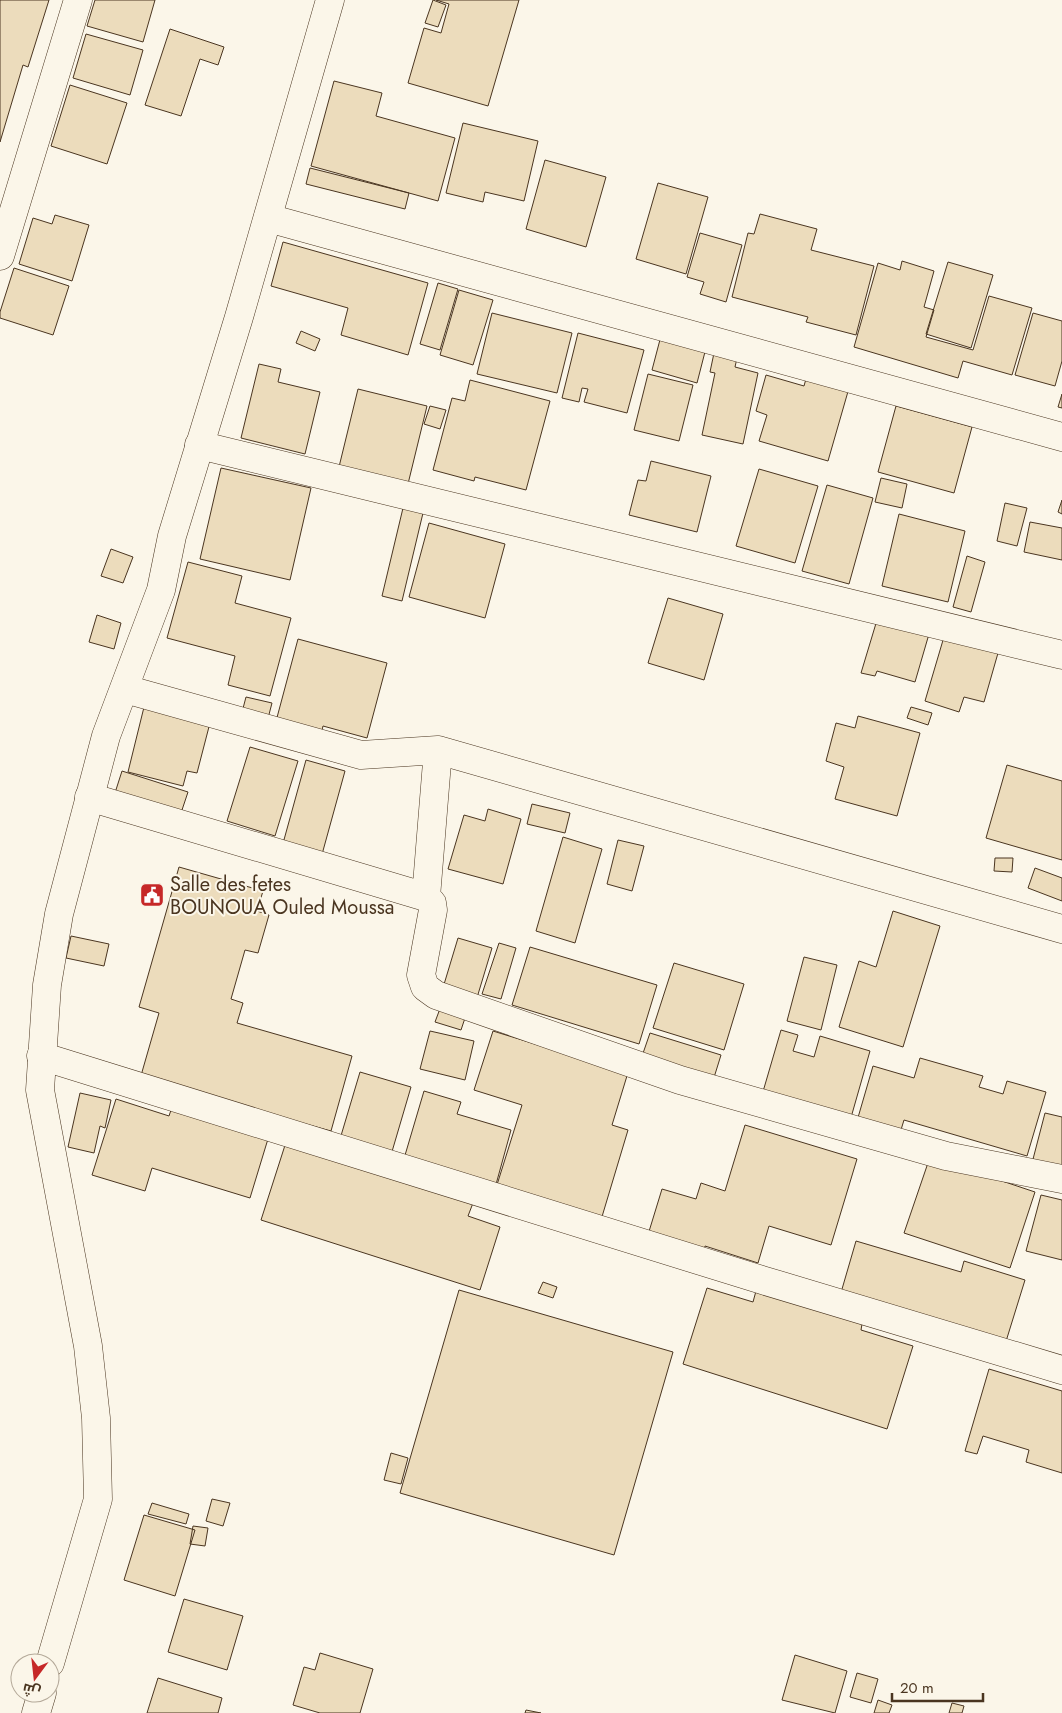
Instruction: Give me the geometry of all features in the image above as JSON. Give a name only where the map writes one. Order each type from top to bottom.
[{"type":"street","points":[[0,256],[78,0]]},
{"type":"street","points":[[53,1653],[98,1499],[96,1418],[88,1346],[40,1090],[47,985],[59,914],[106,736],[161,590],[172,536],[268,218],[330,0]]},
{"type":"street","points":[[268,218],[1062,436]]},
{"type":"street","points":[[199,445],[1062,655]]},
{"type":"street","points":[[125,689],[361,755],[438,750],[1062,929]]},
{"type":"street","points":[[426,897],[438,750]]},
{"type":"street","points":[[89,797],[426,897],[432,903],[433,910],[421,975],[425,986],[436,995],[680,1080],[946,1156],[1062,1179]]},
{"type":"street","points":[[41,1056],[762,1280],[1062,1370]]},
{"type":"building","points":[[0,0],[49,0],[28,67],[23,65],[0,142]]},
{"type":"building","points":[[95,0],[155,0],[143,42],[87,26]]},
{"type":"building","points":[[433,0],[446,5],[438,27],[425,23]]},
{"type":"building","points":[[436,0],[519,0],[488,106],[408,83],[424,28],[441,33],[449,4]]},
{"type":"building","points":[[170,29],[224,47],[218,65],[200,59],[181,116],[145,105]]},
{"type":"building","points":[[86,34],[143,50],[130,95],[73,78]]},
{"type":"building","points":[[334,81],[382,93],[376,116],[455,138],[438,201],[311,166]]},
{"type":"building","points":[[70,85],[127,103],[107,164],[51,146]]},
{"type":"building","points":[[463,123],[538,141],[524,201],[485,192],[483,202],[446,193]]},
{"type":"building","points":[[545,160],[606,177],[586,247],[526,229]]},
{"type":"building","points":[[310,168],[409,193],[405,209],[306,184]]},
{"type":"building","points":[[658,183],[708,197],[686,274],[636,259]]},
{"type":"building","points":[[760,214],[817,229],[811,250],[874,266],[856,335],[806,322],[808,317],[732,297],[748,233],[754,234]]},
{"type":"building","points":[[55,215],[89,225],[72,281],[19,264],[33,218],[52,224]]},
{"type":"building","points":[[700,233],[742,245],[726,302],[700,294],[704,282],[687,277]]},
{"type":"building","points":[[283,242],[428,283],[408,355],[341,335],[348,308],[271,286]]},
{"type":"building","points":[[902,261],[934,271],[924,307],[934,310],[926,337],[973,350],[989,296],[1032,308],[1012,375],[963,361],[958,378],[854,347],[878,263],[900,270]]},
{"type":"building","points":[[948,262],[993,275],[971,348],[926,334]]},
{"type":"building","points":[[14,268],[69,286],[53,335],[0,318],[0,312]]},
{"type":"building","points":[[438,283],[458,289],[440,350],[420,344]]},
{"type":"building","points":[[459,290],[493,300],[473,365],[440,355]]},
{"type":"building","points":[[492,313],[572,333],[557,393],[477,374]]},
{"type":"building","points":[[1033,313],[1062,321],[1062,361],[1055,386],[1015,375]]},
{"type":"building","points":[[301,331],[320,339],[315,351],[296,343]]},
{"type":"building","points":[[662,332],[707,344],[697,383],[652,370]]},
{"type":"building","points":[[578,333],[644,350],[627,413],[584,402],[588,389],[582,388],[579,402],[562,398]]},
{"type":"building","points":[[714,353],[737,358],[735,367],[758,373],[743,444],[702,435],[715,373],[710,372]]},
{"type":"building","points":[[259,364],[281,369],[278,382],[320,392],[305,454],[241,438]]},
{"type":"building","points":[[648,374],[693,385],[679,441],[634,430]]},
{"type":"building","points":[[766,375],[804,386],[807,375],[849,388],[828,461],[759,441],[767,415],[756,411]]},
{"type":"building","points":[[470,380],[550,401],[526,490],[475,477],[474,481],[433,470],[452,398],[465,401]]},
{"type":"building","points":[[358,389],[427,406],[407,488],[338,471]]},
{"type":"building","points":[[1062,394],[1062,408],[1058,407]]},
{"type":"building","points":[[430,406],[446,410],[440,429],[424,424]]},
{"type":"building","points":[[896,406],[972,427],[954,493],[878,472]]},
{"type":"building","points":[[651,461],[711,476],[697,532],[629,515],[638,480],[646,481]]},
{"type":"building","points":[[221,468],[311,488],[290,580],[200,559]]},
{"type":"building","points":[[759,469],[818,486],[795,563],[736,546]]},
{"type":"building","points":[[881,478],[907,484],[902,508],[875,502]]},
{"type":"building","points":[[827,485],[873,498],[849,584],[802,571]]},
{"type":"building","points":[[1062,500],[1062,514],[1058,512]]},
{"type":"building","points":[[1005,503],[1027,508],[1017,546],[997,541]]},
{"type":"building","points":[[403,508],[423,513],[402,601],[382,596]]},
{"type":"building","points":[[899,514],[965,531],[948,602],[882,586]]},
{"type":"building","points":[[1030,522],[1062,528],[1062,560],[1024,552]]},
{"type":"building","points":[[429,523],[505,544],[485,618],[409,597]]},
{"type":"building","points":[[111,549],[133,557],[123,583],[101,576]]},
{"type":"building","points":[[967,556],[985,562],[971,612],[953,607]]},
{"type":"building","points":[[188,562],[242,576],[235,603],[291,618],[270,696],[228,685],[235,656],[167,638]]},
{"type":"building","points":[[668,598],[723,614],[704,680],[648,663]]},
{"type":"building","points":[[97,615],[121,623],[114,649],[89,642]]},
{"type":"building","points":[[877,620],[929,634],[915,682],[877,671],[875,676],[861,673]]},
{"type":"building","points":[[946,630],[1000,646],[984,702],[964,697],[959,712],[925,701]]},
{"type":"building","points":[[298,639],[387,663],[367,738],[323,726],[320,738],[275,725]]},
{"type":"building","points":[[246,697],[272,703],[267,722],[241,716]]},
{"type":"building","points":[[145,703],[211,719],[197,773],[187,771],[183,786],[128,772]]},
{"type":"building","points":[[911,707],[932,713],[928,725],[907,718]]},
{"type":"building","points":[[858,716],[920,733],[897,816],[835,799],[844,767],[826,761],[836,723],[855,728]]},
{"type":"building","points":[[250,747],[298,761],[275,836],[227,821]]},
{"type":"building","points":[[306,760],[345,771],[321,858],[282,847]]},
{"type":"building","points":[[1007,765],[1062,781],[1062,860],[986,838]]},
{"type":"building","points":[[122,771],[188,792],[180,816],[114,796]]},
{"type":"building","points":[[532,804],[570,813],[565,833],[527,824]]},
{"type":"building","points":[[488,809],[521,819],[503,884],[448,869],[464,815],[485,821]]},
{"type":"building","points":[[563,837],[602,849],[575,943],[536,931]]},
{"type":"building","points":[[618,840],[644,846],[632,891],[607,884]]},
{"type":"building","points":[[995,858],[1013,858],[1012,872],[994,871]]},
{"type":"building","points":[[179,867],[263,891],[257,911],[269,915],[258,953],[245,950],[231,999],[243,1003],[237,1023],[352,1056],[331,1131],[140,1079],[159,1013],[139,1007]]},
{"type":"building","points":[[1035,868],[1062,878],[1062,901],[1028,888]]},
{"type":"building","points":[[893,911],[940,926],[903,1047],[839,1027],[859,961],[876,967]]},
{"type":"building","points":[[71,936],[109,944],[104,966],[66,958]]},
{"type":"building","points":[[458,938],[492,948],[476,1001],[442,991]]},
{"type":"building","points":[[499,943],[516,948],[501,999],[482,994]]},
{"type":"building","points":[[530,947],[657,985],[639,1044],[512,1005]]},
{"type":"building","points":[[804,957],[837,965],[821,1030],[787,1021]]},
{"type":"building","points":[[674,963],[744,984],[724,1050],[653,1028]]},
{"type":"building","points":[[441,1006],[466,1015],[461,1030],[435,1022]]},
{"type":"building","points":[[781,1030],[798,1035],[793,1051],[814,1057],[820,1036],[870,1051],[850,1121],[762,1095]]},
{"type":"building","points":[[430,1031],[474,1041],[465,1080],[420,1069]]},
{"type":"building","points":[[493,1031],[548,1048],[630,1066],[612,1125],[628,1130],[601,1220],[496,1188],[522,1105],[474,1090]]},
{"type":"building","points":[[650,1033],[721,1055],[712,1084],[640,1062]]},
{"type":"building","points":[[920,1058],[983,1076],[979,1087],[1003,1094],[1007,1081],[1046,1092],[1027,1156],[904,1120],[900,1133],[857,1121],[873,1066],[914,1078]]},
{"type":"building","points":[[360,1072],[411,1087],[391,1155],[340,1139]]},
{"type":"building","points":[[424,1091],[461,1102],[457,1114],[511,1130],[495,1188],[403,1162]]},
{"type":"building","points":[[80,1093],[111,1100],[105,1128],[100,1126],[94,1153],[68,1147]]},
{"type":"building","points":[[175,1098],[271,1129],[250,1198],[152,1168],[145,1191],[92,1175],[116,1099],[169,1116]]},
{"type":"building","points":[[1045,1113],[1062,1117],[1062,1171],[1032,1163]]},
{"type":"building","points":[[745,1125],[857,1159],[831,1245],[769,1226],[758,1263],[705,1246],[703,1255],[647,1238],[662,1189],[696,1199],[701,1183],[725,1191]]},
{"type":"building","points":[[287,1139],[473,1203],[468,1216],[500,1227],[480,1290],[261,1220]]},
{"type":"building","points":[[930,1157],[1035,1192],[1010,1268],[904,1233]]},
{"type":"building","points":[[1041,1195],[1062,1200],[1062,1260],[1026,1251]]},
{"type":"building","points":[[856,1241],[961,1272],[964,1261],[1025,1280],[1003,1351],[840,1296]]},
{"type":"building","points":[[543,1282],[557,1287],[553,1298],[538,1293]]},
{"type":"building","points":[[707,1288],[753,1302],[756,1291],[862,1324],[861,1330],[913,1346],[887,1429],[683,1364]]},
{"type":"building","points":[[459,1290],[673,1352],[614,1555],[400,1493]]},
{"type":"building","points":[[989,1369],[1062,1391],[1062,1473],[1026,1462],[1029,1450],[983,1436],[977,1454],[965,1451]]},
{"type":"building","points":[[391,1453],[408,1458],[401,1484],[384,1480]]},
{"type":"building","points":[[212,1499],[230,1503],[223,1526],[206,1521]]},
{"type":"building","points":[[152,1503],[189,1514],[186,1524],[148,1514]]},
{"type":"building","points":[[144,1515],[195,1530],[175,1596],[124,1580]]},
{"type":"building","points":[[193,1526],[208,1528],[205,1546],[190,1544]]},
{"type":"building","points":[[184,1599],[243,1616],[227,1670],[168,1652]]},
{"type":"building","points":[[320,1653],[373,1669],[360,1713],[320,1713],[293,1705],[304,1667],[315,1670]]},
{"type":"building","points":[[795,1655],[847,1671],[835,1713],[782,1700]]},
{"type":"building","points":[[857,1673],[878,1679],[871,1703],[850,1697]]},
{"type":"building","points":[[158,1678],[222,1698],[218,1713],[147,1713]]},
{"type":"building","points":[[878,1700],[892,1705],[889,1713],[874,1713]]},
{"type":"building","points":[[952,1703],[964,1706],[962,1713],[949,1713]]},
{"type":"building","points":[[526,1710],[541,1713],[525,1713]]},
{"type":"place","name":"Salle des fetes BOUNOUA Ouled Moussa","points":[[152,895]]}]
